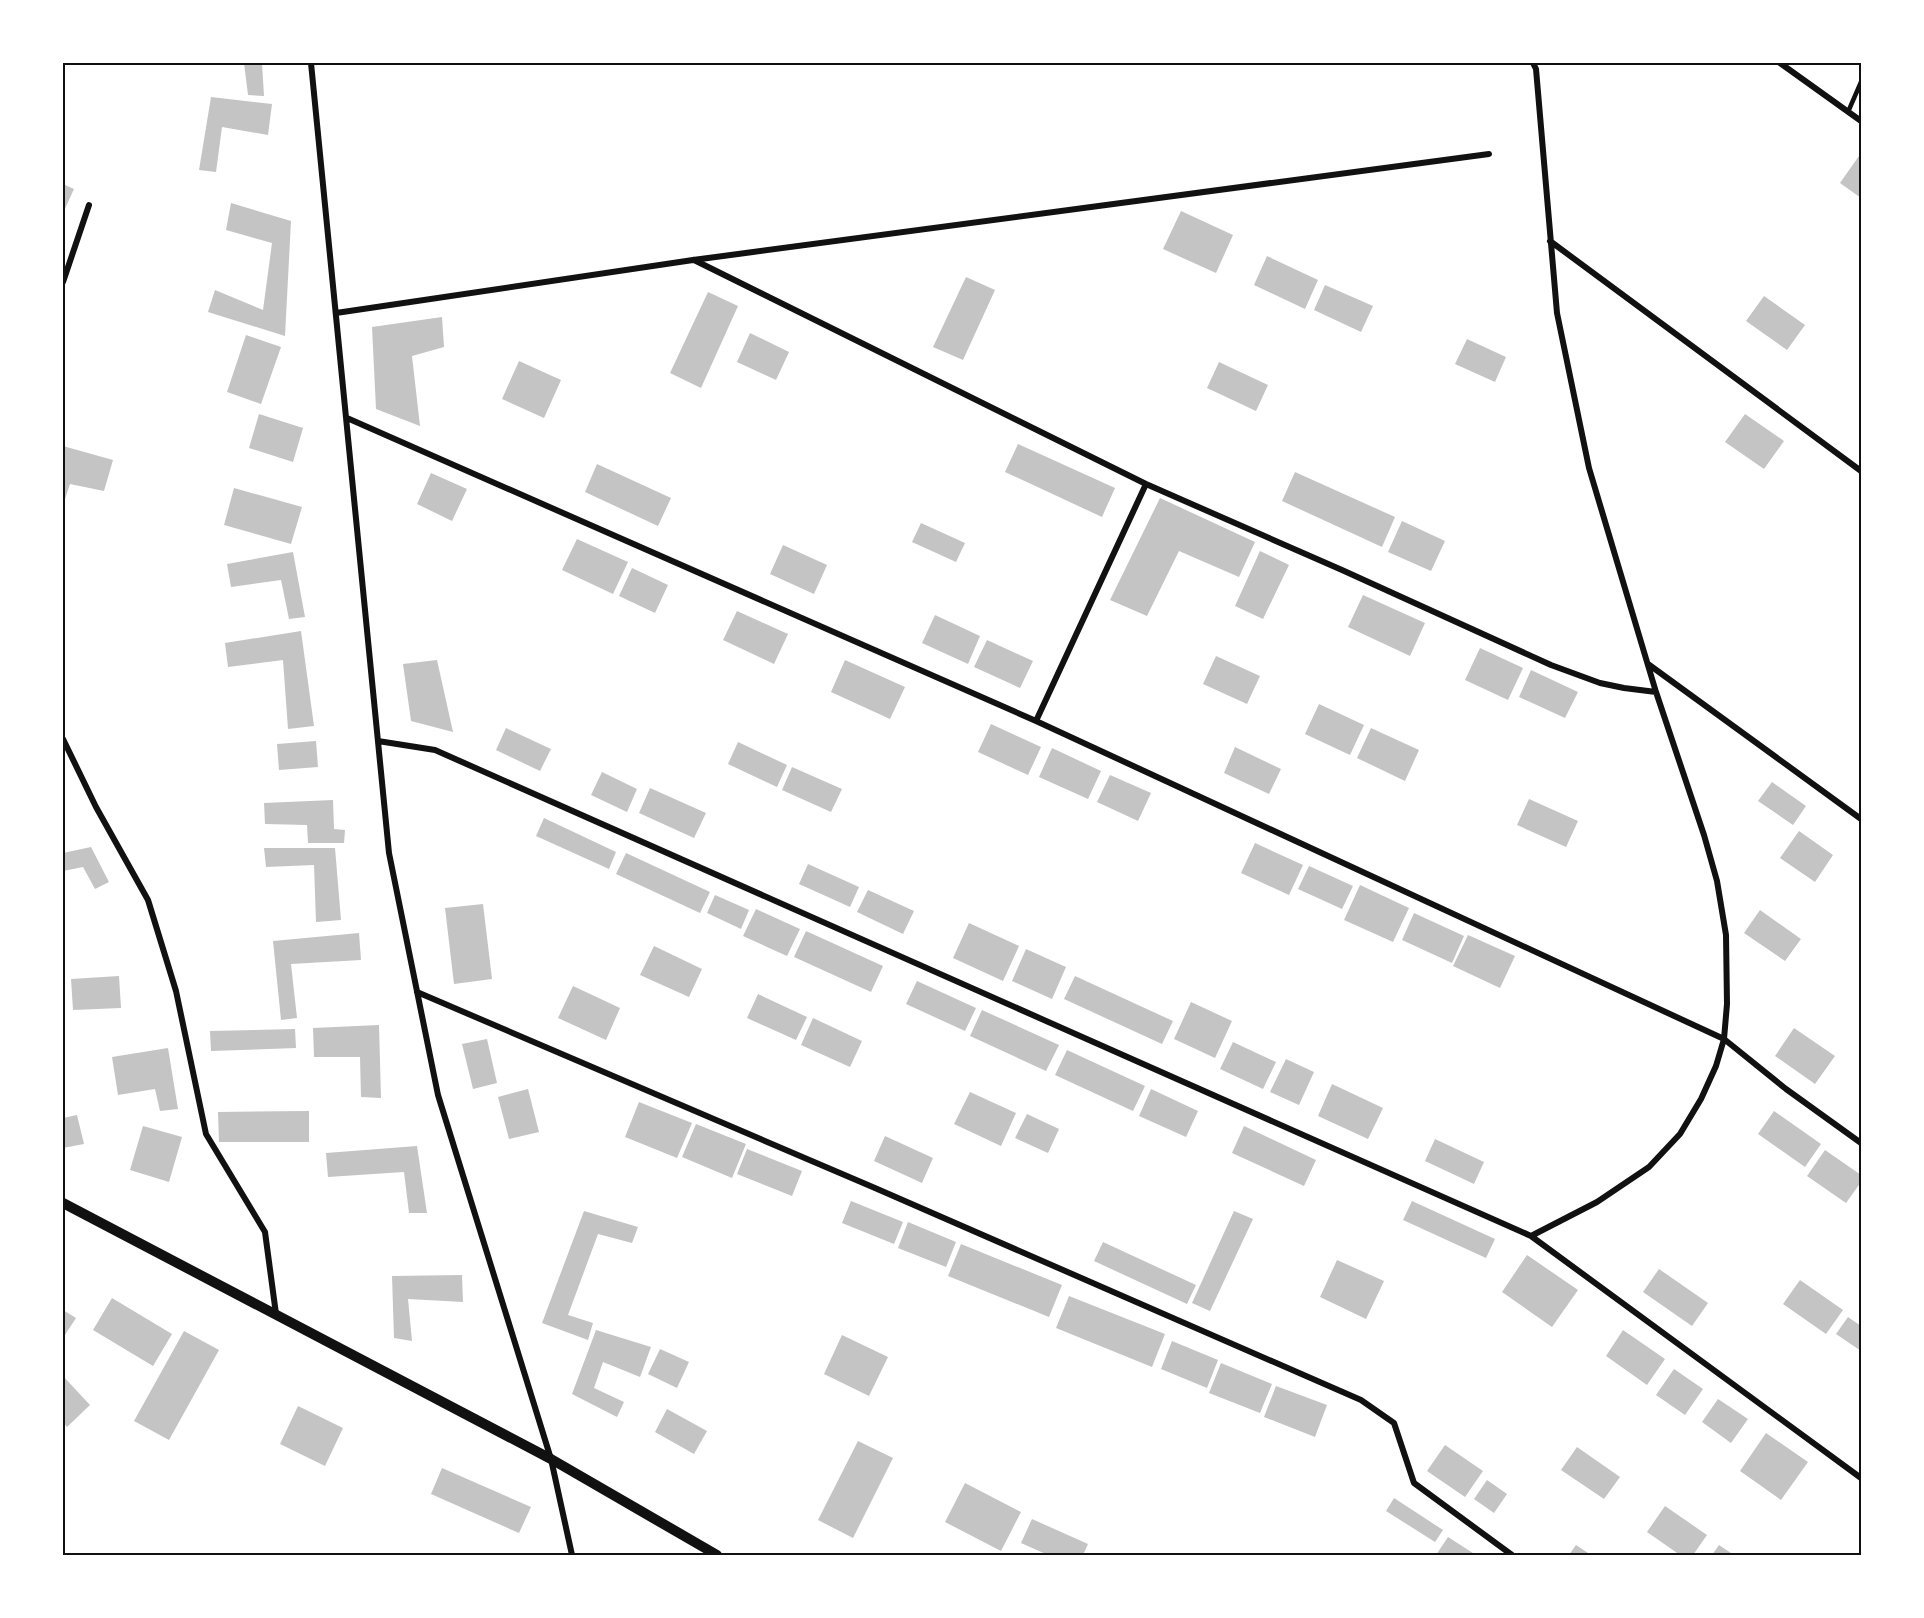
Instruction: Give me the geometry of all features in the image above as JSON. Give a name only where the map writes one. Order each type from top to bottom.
[{"type":"street","points":[[311,63],[388,853],[438,1095],[551,1459],[572,1555]]},
{"type":"street","points":[[1531,1236],[1597,1202],[1649,1167],[1680,1134],[1701,1099],[1716,1066],[1724,1039],[1727,1004],[1726,935],[1717,881],[1698,816],[1656,692],[1589,468],[1557,313],[1536,69],[1533,63]]},
{"type":"street","points":[[1780,63],[1861,121]]},
{"type":"street","points":[[336,313],[693,260],[1489,154]]},
{"type":"street","points":[[63,282],[89,205]]},
{"type":"street","points":[[1550,241],[1861,471]]},
{"type":"street","points":[[693,260],[1146,484],[1551,665],[1599,683],[1656,692]]},
{"type":"street","points":[[347,418],[1036,721],[1724,1039],[1786,1089],[1861,1143]]},
{"type":"street","points":[[1036,721],[1146,484]]},
{"type":"street","points":[[1648,664],[1861,819]]},
{"type":"street","points":[[63,739],[96,807],[148,900],[176,991],[206,1134],[265,1232],[276,1314]]},
{"type":"street","points":[[378,741],[435,750],[1531,1236],[1861,1478]]},
{"type":"street","points":[[417,992],[886,1192],[1361,1400],[1394,1423],[1414,1483],[1512,1555]]},
{"type":"street","points":[[63,1203],[551,1459],[717,1555]]},
{"type":"lane","points":[[1848,112],[1861,82]]},
{"type":"building","points":[[244,63],[262,63],[264,96],[248,95]]},
{"type":"building","points":[[211,97],[272,104],[268,135],[222,127],[216,172],[199,170]]},
{"type":"building","points":[[1861,153],[1861,198],[1840,183]]},
{"type":"building","points":[[63,184],[74,189],[63,213]]},
{"type":"building","points":[[231,203],[291,221],[285,336],[208,312],[215,290],[263,310],[272,243],[226,230]]},
{"type":"building","points":[[1181,211],[1233,235],[1216,273],[1163,249]]},
{"type":"building","points":[[1267,256],[1318,280],[1305,309],[1254,285]]},
{"type":"building","points":[[966,277],[995,290],[963,360],[933,347]]},
{"type":"building","points":[[1325,285],[1373,306],[1361,332],[1314,310]]},
{"type":"building","points":[[708,292],[738,306],[701,388],[670,373]]},
{"type":"building","points":[[1764,296],[1805,325],[1787,350],[1746,321]]},
{"type":"building","points":[[442,317],[444,347],[412,356],[420,426],[376,409],[372,327]]},
{"type":"building","points":[[750,333],[789,352],[776,380],[737,362]]},
{"type":"building","points":[[246,335],[281,347],[261,404],[227,392]]},
{"type":"building","points":[[1467,339],[1506,357],[1495,382],[1455,364]]},
{"type":"building","points":[[519,361],[561,380],[544,418],[502,399]]},
{"type":"building","points":[[1219,362],[1268,385],[1256,411],[1207,388]]},
{"type":"building","points":[[259,414],[303,428],[293,462],[249,448]]},
{"type":"building","points":[[1745,414],[1784,441],[1764,469],[1725,442]]},
{"type":"building","points":[[1018,444],[1115,488],[1102,517],[1005,472]]},
{"type":"building","points":[[63,446],[113,460],[104,491],[70,484],[63,505]]},
{"type":"building","points":[[597,464],[671,498],[658,526],[585,492]]},
{"type":"building","points":[[1295,472],[1395,517],[1382,547],[1282,501]]},
{"type":"building","points":[[431,473],[467,489],[452,521],[417,504]]},
{"type":"building","points":[[234,488],[302,507],[291,544],[224,525]]},
{"type":"building","points":[[1160,498],[1255,542],[1239,577],[1179,551],[1147,616],[1110,600]]},
{"type":"building","points":[[1402,521],[1445,541],[1431,571],[1388,552]]},
{"type":"building","points":[[921,523],[965,543],[956,562],[912,542]]},
{"type":"building","points":[[577,539],[628,562],[613,594],[562,570]]},
{"type":"building","points":[[783,545],[827,565],[814,594],[770,574]]},
{"type":"building","points":[[1260,551],[1289,565],[1263,619],[1235,606]]},
{"type":"building","points":[[293,552],[305,617],[289,619],[281,580],[231,587],[227,564]]},
{"type":"building","points":[[632,568],[668,585],[655,613],[619,596]]},
{"type":"building","points":[[1363,595],[1425,623],[1410,656],[1348,627]]},
{"type":"building","points":[[737,611],[788,634],[774,664],[723,640]]},
{"type":"building","points":[[935,615],[980,636],[968,664],[922,643]]},
{"type":"building","points":[[301,631],[314,726],[288,729],[283,660],[228,667],[225,643]]},
{"type":"building","points":[[987,640],[1033,661],[1020,688],[974,667]]},
{"type":"building","points":[[1480,648],[1523,668],[1508,700],[1465,680]]},
{"type":"building","points":[[1216,656],[1260,676],[1247,704],[1203,684]]},
{"type":"building","points":[[437,660],[453,732],[411,721],[403,664]]},
{"type":"building","points":[[845,660],[905,687],[890,719],[831,692]]},
{"type":"building","points":[[1531,670],[1578,692],[1565,718],[1519,697]]},
{"type":"building","points":[[1319,704],[1364,725],[1350,755],[1305,734]]},
{"type":"building","points":[[991,724],[1041,747],[1028,775],[978,752]]},
{"type":"building","points":[[506,728],[551,749],[540,771],[496,750]]},
{"type":"building","points":[[1371,728],[1419,750],[1405,781],[1357,758]]},
{"type":"building","points":[[316,741],[318,767],[279,770],[277,744]]},
{"type":"building","points":[[738,742],[787,765],[777,787],[728,764]]},
{"type":"building","points":[[1235,747],[1281,769],[1269,794],[1224,773]]},
{"type":"building","points":[[1052,748],[1101,771],[1088,799],[1039,777]]},
{"type":"building","points":[[792,767],[842,789],[831,812],[782,790]]},
{"type":"building","points":[[602,772],[637,789],[627,812],[591,795]]},
{"type":"building","points":[[1110,775],[1151,793],[1138,821],[1097,802]]},
{"type":"building","points":[[1772,782],[1806,806],[1793,825],[1758,801]]},
{"type":"building","points":[[650,788],[706,813],[694,838],[639,813]]},
{"type":"building","points":[[1529,799],[1578,821],[1566,847],[1517,825]]},
{"type":"building","points":[[333,800],[334,829],[345,830],[344,843],[308,843],[307,825],[265,824],[264,803]]},
{"type":"building","points":[[544,818],[616,852],[609,869],[536,836]]},
{"type":"building","points":[[1799,831],[1833,855],[1815,882],[1780,858]]},
{"type":"building","points":[[1255,843],[1303,865],[1289,895],[1241,873]]},
{"type":"building","points":[[91,847],[109,882],[95,889],[83,867],[63,871],[63,853]]},
{"type":"building","points":[[264,848],[335,848],[341,920],[316,922],[314,865],[266,867]]},
{"type":"building","points":[[626,853],[710,892],[700,913],[616,874]]},
{"type":"building","points":[[808,864],[859,887],[850,907],[799,884]]},
{"type":"building","points":[[1309,866],[1353,886],[1342,909],[1298,889]]},
{"type":"building","points":[[1360,885],[1409,908],[1393,942],[1344,920]]},
{"type":"building","points":[[868,890],[914,911],[903,934],[857,912]]},
{"type":"building","points":[[715,895],[749,910],[741,929],[707,913]]},
{"type":"building","points":[[483,904],[492,979],[454,984],[445,908]]},
{"type":"building","points":[[756,909],[800,929],[787,956],[743,936]]},
{"type":"building","points":[[1760,910],[1801,939],[1785,961],[1744,933]]},
{"type":"building","points":[[1414,913],[1464,936],[1452,963],[1402,940]]},
{"type":"building","points":[[969,923],[1019,946],[1003,981],[953,958]]},
{"type":"building","points":[[806,931],[883,966],[871,992],[794,957]]},
{"type":"building","points":[[359,933],[361,960],[291,964],[297,1018],[281,1020],[273,941]]},
{"type":"building","points":[[1468,935],[1515,956],[1500,988],[1453,966]]},
{"type":"building","points":[[654,946],[702,969],[689,997],[640,975]]},
{"type":"building","points":[[1026,949],[1066,967],[1052,999],[1012,981]]},
{"type":"building","points":[[119,976],[121,1008],[73,1010],[71,979]]},
{"type":"building","points":[[1075,976],[1173,1021],[1162,1044],[1064,999]]},
{"type":"building","points":[[917,981],[976,1008],[965,1031],[906,1004]]},
{"type":"building","points":[[573,986],[620,1008],[606,1040],[558,1018]]},
{"type":"building","points":[[758,994],[807,1017],[796,1040],[747,1018]]},
{"type":"building","points":[[1191,1002],[1232,1021],[1215,1058],[1174,1039]]},
{"type":"building","points":[[982,1010],[1059,1045],[1046,1071],[970,1036]]},
{"type":"building","points":[[813,1018],[862,1041],[850,1067],[801,1045]]},
{"type":"building","points":[[379,1025],[381,1098],[361,1097],[360,1057],[314,1057],[313,1028]]},
{"type":"building","points":[[1794,1028],[1835,1056],[1815,1084],[1775,1056]]},
{"type":"building","points":[[295,1029],[296,1048],[211,1051],[210,1031]]},
{"type":"building","points":[[487,1039],[497,1083],[473,1089],[462,1044]]},
{"type":"building","points":[[1233,1042],[1276,1062],[1263,1089],[1220,1069]]},
{"type":"building","points":[[168,1048],[178,1109],[160,1111],[155,1089],[118,1095],[112,1057]]},
{"type":"building","points":[[1067,1050],[1145,1086],[1133,1111],[1055,1075]]},
{"type":"building","points":[[1286,1059],[1314,1072],[1299,1105],[1270,1092]]},
{"type":"building","points":[[1332,1084],[1383,1108],[1368,1139],[1318,1116]]},
{"type":"building","points":[[528,1089],[539,1132],[509,1139],[498,1097]]},
{"type":"building","points":[[1151,1089],[1198,1111],[1186,1137],[1139,1116]]},
{"type":"building","points":[[970,1092],[1016,1113],[1001,1146],[954,1124]]},
{"type":"building","points":[[639,1102],[692,1123],[677,1158],[625,1137]]},
{"type":"building","points":[[309,1111],[309,1142],[219,1142],[218,1112]]},
{"type":"building","points":[[1774,1111],[1821,1144],[1805,1167],[1758,1134]]},
{"type":"building","points":[[1027,1114],[1059,1129],[1048,1153],[1015,1138]]},
{"type":"building","points":[[77,1115],[84,1144],[63,1148],[63,1118]]},
{"type":"building","points":[[696,1124],[746,1144],[732,1178],[682,1157]]},
{"type":"building","points":[[143,1126],[182,1137],[169,1182],[130,1170]]},
{"type":"building","points":[[1244,1126],[1316,1160],[1304,1186],[1232,1153]]},
{"type":"building","points":[[885,1136],[933,1158],[922,1183],[874,1161]]},
{"type":"building","points":[[1435,1139],[1484,1162],[1474,1184],[1425,1161]]},
{"type":"building","points":[[417,1146],[427,1213],[409,1213],[404,1172],[328,1177],[326,1153]]},
{"type":"building","points":[[747,1149],[802,1171],[792,1196],[737,1174]]},
{"type":"building","points":[[1825,1150],[1861,1175],[1861,1182],[1846,1203],[1807,1176]]},
{"type":"building","points":[[851,1201],[903,1222],[894,1244],[842,1223]]},
{"type":"building","points":[[1412,1201],[1495,1239],[1486,1258],[1403,1220]]},
{"type":"building","points":[[584,1211],[638,1227],[632,1243],[598,1234],[568,1315],[593,1323],[588,1340],[542,1323]]},
{"type":"building","points":[[1234,1211],[1253,1219],[1210,1311],[1192,1303]]},
{"type":"building","points":[[908,1222],[956,1242],[946,1267],[898,1248]]},
{"type":"building","points":[[1103,1242],[1196,1285],[1187,1304],[1094,1261]]},
{"type":"building","points":[[961,1244],[1062,1285],[1049,1317],[948,1276]]},
{"type":"building","points":[[1527,1255],[1578,1290],[1552,1327],[1502,1292]]},
{"type":"building","points":[[1337,1260],[1384,1281],[1366,1319],[1320,1297]]},
{"type":"building","points":[[1659,1269],[1708,1303],[1692,1326],[1643,1292]]},
{"type":"building","points":[[462,1275],[463,1302],[408,1299],[412,1341],[394,1338],[392,1276]]},
{"type":"building","points":[[1800,1280],[1843,1310],[1826,1334],[1783,1304]]},
{"type":"building","points":[[1069,1296],[1165,1334],[1152,1367],[1056,1328]]},
{"type":"building","points":[[112,1298],[172,1334],[153,1366],[93,1330]]},
{"type":"building","points":[[63,1310],[76,1318],[63,1338]]},
{"type":"building","points":[[1848,1317],[1861,1326],[1861,1351],[1836,1334]]},
{"type":"building","points":[[596,1330],[651,1347],[640,1377],[603,1362],[594,1388],[624,1402],[617,1417],[572,1394]]},
{"type":"building","points":[[1623,1330],[1665,1359],[1647,1385],[1606,1356]]},
{"type":"building","points":[[184,1331],[219,1350],[169,1440],[134,1421]]},
{"type":"building","points":[[842,1335],[888,1357],[869,1396],[824,1374]]},
{"type":"building","points":[[1172,1341],[1218,1360],[1207,1388],[1161,1369]]},
{"type":"building","points":[[660,1349],[689,1362],[677,1388],[648,1374]]},
{"type":"building","points":[[1221,1363],[1272,1384],[1260,1413],[1209,1393]]},
{"type":"building","points":[[1674,1369],[1703,1389],[1685,1415],[1656,1395]]},
{"type":"building","points":[[63,1376],[90,1405],[67,1427],[63,1422]]},
{"type":"building","points":[[1276,1386],[1327,1405],[1315,1437],[1264,1417]]},
{"type":"building","points":[[1718,1399],[1748,1419],[1731,1443],[1702,1422]]},
{"type":"building","points":[[298,1406],[343,1428],[325,1466],[280,1444]]},
{"type":"building","points":[[667,1409],[707,1431],[694,1454],[655,1432]]},
{"type":"building","points":[[1766,1433],[1808,1462],[1781,1500],[1740,1471]]},
{"type":"building","points":[[858,1441],[893,1458],[853,1538],[818,1520]]},
{"type":"building","points":[[1445,1445],[1483,1471],[1465,1497],[1427,1471]]},
{"type":"building","points":[[1577,1447],[1620,1477],[1604,1499],[1561,1470]]},
{"type":"building","points":[[442,1468],[531,1507],[519,1533],[431,1494]]},
{"type":"building","points":[[1487,1480],[1507,1494],[1494,1513],[1474,1499]]},
{"type":"building","points":[[965,1483],[1021,1512],[1001,1551],[945,1522]]},
{"type":"building","points":[[1394,1498],[1443,1530],[1435,1542],[1386,1511]]},
{"type":"building","points":[[1665,1506],[1707,1535],[1693,1555],[1680,1555],[1647,1532]]},
{"type":"building","points":[[1032,1519],[1088,1544],[1083,1555],[1048,1555],[1021,1543]]},
{"type":"building","points":[[1448,1537],[1476,1555],[1436,1555]]},
{"type":"building","points":[[1576,1545],[1591,1555],[1569,1555]]},
{"type":"building","points":[[1719,1545],[1734,1555],[1712,1555]]}]
